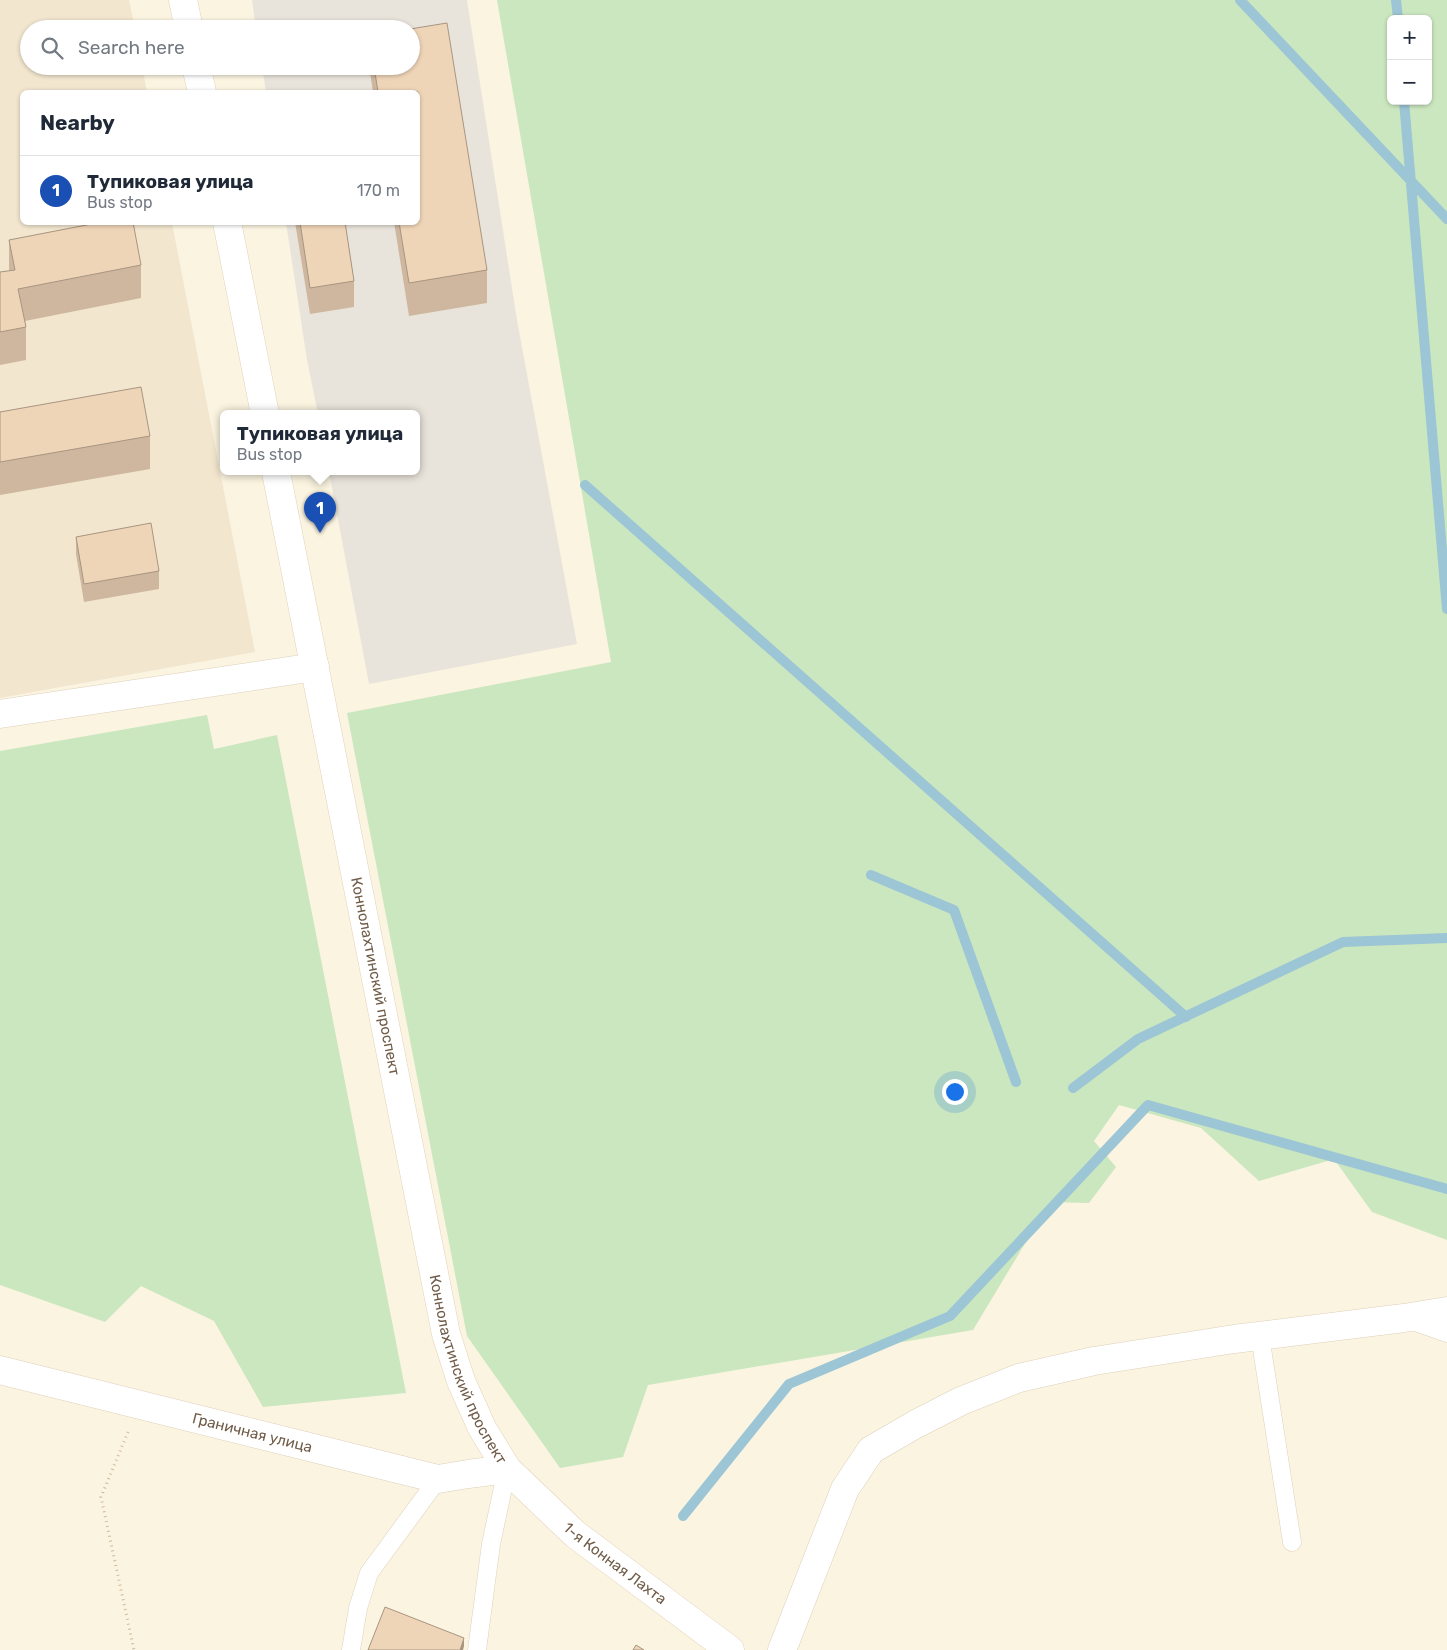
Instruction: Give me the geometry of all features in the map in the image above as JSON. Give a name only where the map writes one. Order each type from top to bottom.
[{"type":"street","points":[[184,0],[187,20]]},
{"type":"street","points":[[198,75],[202,90]]},
{"type":"street","points":[[228,225],[264,410]]},
{"type":"street","name":"Коннолахтинский проспект","points":[[277,475],[446,1334],[461,1381],[478,1420],[507,1469]]},
{"type":"street","points":[[0,714],[315,667]]},
{"type":"street","points":[[782,1650],[845,1489],[871,1450],[916,1424],[961,1401],[1019,1378],[1094,1361],[1260,1336],[1404,1318],[1447,1310]]},
{"type":"street","name":"Граничная улица","points":[[0,1370],[438,1479],[507,1469]]},
{"type":"street","name":"1-я Конная Лахта","points":[[507,1469],[575,1534],[730,1650]]},
{"type":"lane","points":[[1404,1318],[1447,1333]]},
{"type":"lane","points":[[1260,1336],[1292,1542]]},
{"type":"lane","points":[[477,1650],[491,1544],[507,1469]]},
{"type":"lane","points":[[351,1650],[358,1608],[369,1574],[438,1479]]},
{"type":"path","points":[[134,1650],[101,1497],[139,1404]]},
{"type":"shaded area","points":[[0,0],[129,0],[133,20],[20,20],[20,75],[144,75],[147,90],[20,90],[20,225],[172,225],[255,652],[0,698]]},
{"type":"shaded area","points":[[252,0],[467,0],[517,320],[577,644],[369,684],[330,475],[420,475],[420,410],[317,410],[307,360],[286,225],[420,225],[420,90],[266,90],[263,75],[420,75],[420,20],[255,20]]},
{"type":"green space","points":[[497,0],[1447,0],[1447,1240],[1372,1212],[1334,1159],[1259,1181],[1201,1128],[1119,1105],[1094,1141],[1116,1167],[1089,1203],[1050,1202],[973,1330],[648,1385],[623,1457],[560,1468],[467,1336],[347,713],[611,662]]},
{"type":"green space","points":[[207,715],[214,749],[277,735],[406,1393],[263,1407],[214,1321],[141,1286],[105,1322],[0,1285],[0,751]]},
{"type":"building","points":[[447,23],[487,270],[409,283],[399,225],[420,225],[420,90],[378,90],[375,75],[420,75],[420,27]]},
{"type":"building","points":[[86,225],[134,225],[141,265],[18,289],[26,327],[0,332],[0,272],[15,270],[9,240]]},
{"type":"building","points":[[300,225],[345,225],[354,281],[310,288]]},
{"type":"building","points":[[141,387],[150,436],[0,462],[0,412]]},
{"type":"building","points":[[151,523],[159,571],[84,584],[76,537]]},
{"type":"building","points":[[385,1607],[464,1638],[460,1650],[368,1650]]},
{"type":"building","points":[[636,1645],[644,1650],[633,1650]]},
{"type":"waterway","points":[[1240,0],[1447,219]]},
{"type":"waterway","points":[[1396,0],[1398,15]]},
{"type":"waterway","points":[[1404,105],[1447,609]]},
{"type":"waterway","points":[[585,485],[1186,1017]]},
{"type":"waterway","points":[[871,875],[954,910],[1016,1082]]},
{"type":"waterway","points":[[1073,1088],[1138,1039],[1343,942],[1447,938]]},
{"type":"waterway","points":[[683,1516],[789,1384],[950,1316],[1148,1105],[1447,1189]]},
{"type":"place","name":"Тупиковая улица","points":[[320,533]]}]
